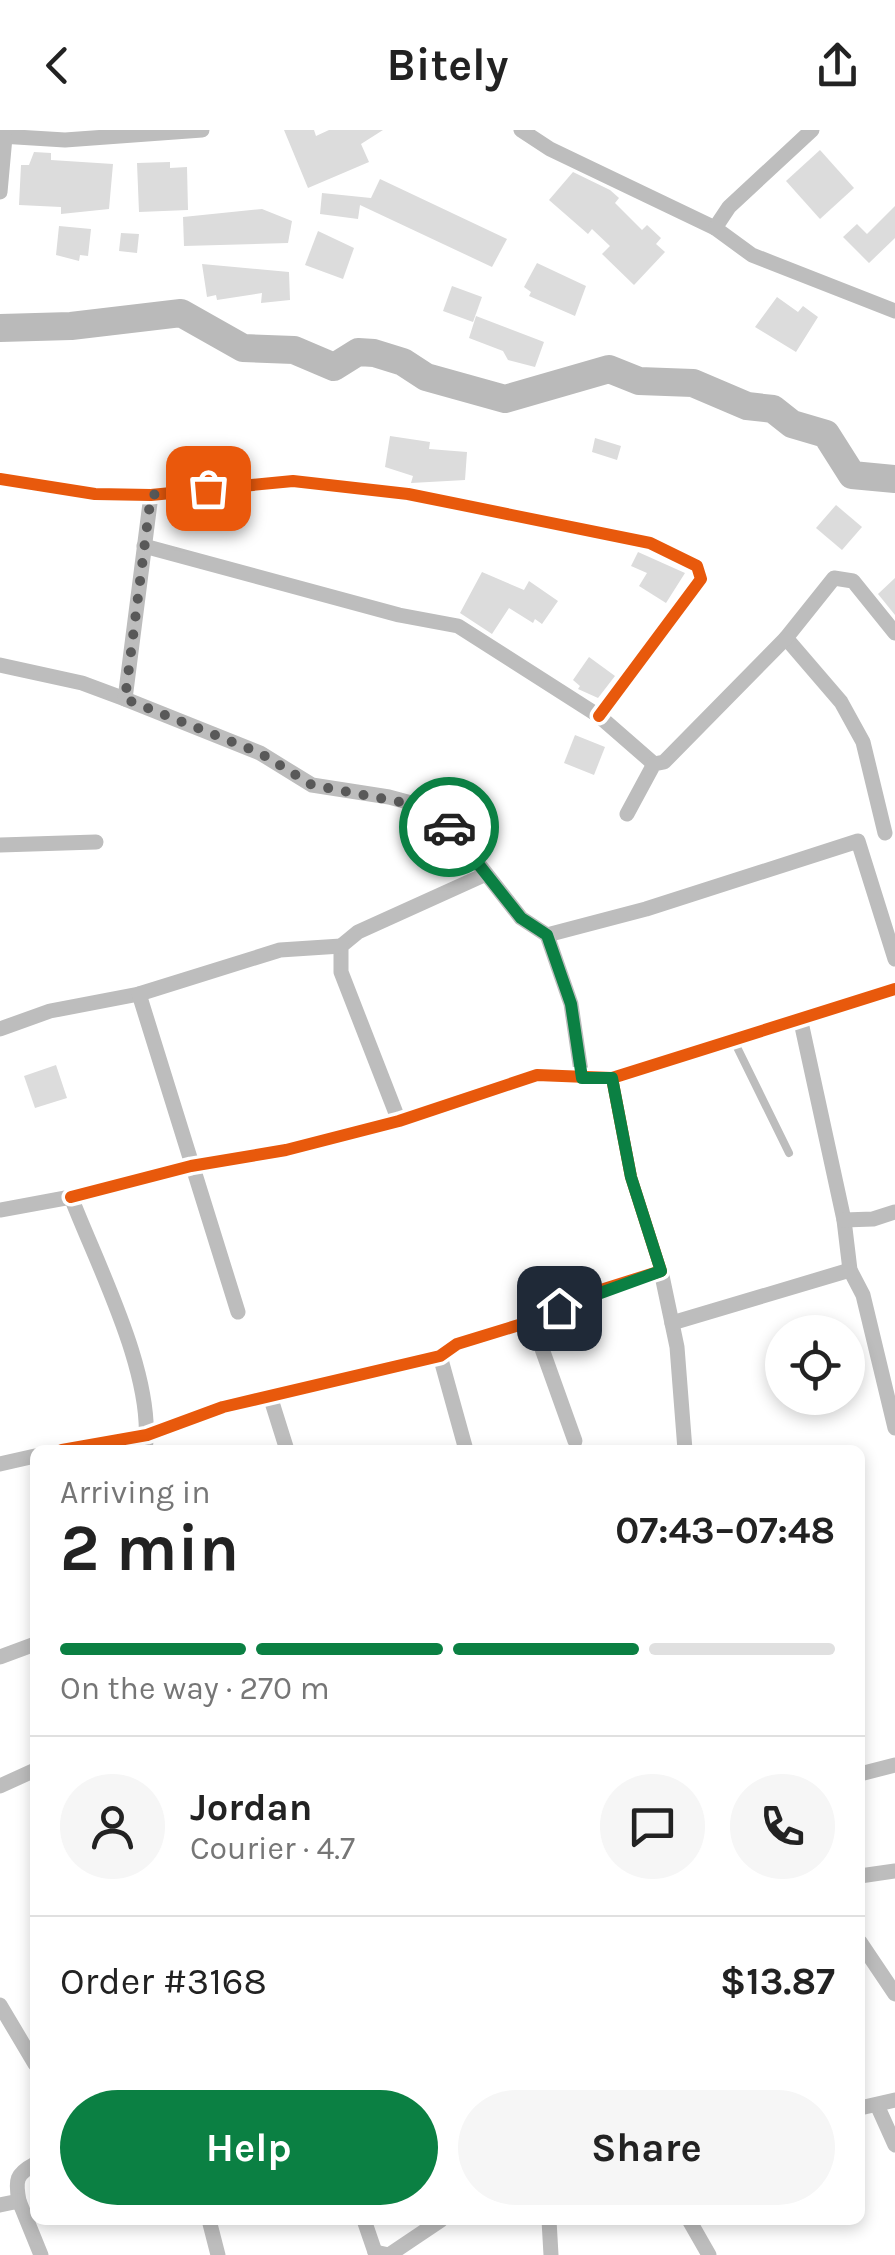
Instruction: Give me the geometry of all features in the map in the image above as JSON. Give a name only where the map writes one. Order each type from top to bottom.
[{"type":"street","points":[[0,192],[3,137],[202,130]]},
{"type":"street","points":[[521,130],[550,149],[715,228],[752,255],[895,312]]},
{"type":"street","points":[[715,228],[730,207],[812,130]]},
{"type":"street","points":[[0,478],[95,494],[151,495],[293,481],[408,494],[650,543],[697,566],[701,580],[599,716]]},
{"type":"street","points":[[125,699],[151,495]]},
{"type":"street","points":[[144,546],[399,615],[458,626],[599,716],[654,764]]},
{"type":"street","points":[[654,764],[664,762],[786,638],[834,578],[841,576],[853,581],[895,633]]},
{"type":"street","points":[[547,935],[646,909],[890,832],[863,742],[841,702],[786,638]]},
{"type":"street","points":[[0,665],[82,683],[125,699],[260,753],[312,785],[426,807],[444,820],[521,918],[547,935],[571,1004],[582,1078]]},
{"type":"street","points":[[627,814],[654,764]]},
{"type":"street","points":[[858,841],[895,959]]},
{"type":"street","points":[[0,845],[96,842]]},
{"type":"street","points":[[0,1029],[50,1011],[138,994],[280,950],[341,946],[358,932],[484,875]]},
{"type":"street","points":[[341,946],[341,972],[399,1120]]},
{"type":"street","points":[[0,1210],[191,1166],[244,1161],[399,1120],[536,1075],[612,1078],[895,989]]},
{"type":"street","points":[[138,994],[238,1312]]},
{"type":"street","points":[[800,1022],[844,1220],[850,1270],[863,1295],[895,1428]]},
{"type":"street","points":[[612,1078],[631,1177],[661,1271],[672,1323],[684,1445]]},
{"type":"street","points":[[71,1196],[127,1344],[146,1443],[223,1407],[440,1356],[457,1344],[532,1321],[586,1295],[661,1271]]},
{"type":"street","points":[[844,1220],[895,1212]]},
{"type":"street","points":[[672,1323],[850,1270]]},
{"type":"street","points":[[532,1321],[575,1441]]},
{"type":"street","points":[[440,1356],[465,1445]]},
{"type":"street","points":[[270,1396],[285,1445]]},
{"type":"street","points":[[0,1464],[30,1457]]},
{"type":"street","points":[[0,1657],[30,1646]]},
{"type":"street","points":[[865,1773],[895,1765]]},
{"type":"street","points":[[0,1786],[30,1775]]},
{"type":"street","points":[[865,1875],[895,1871]]},
{"type":"street","points":[[865,1949],[895,1994]]},
{"type":"street","points":[[0,2005],[30,2056]]},
{"type":"street","points":[[865,2107],[895,2100]]},
{"type":"street","points":[[877,2104],[895,2145]]},
{"type":"street","points":[[30,2167],[20,2172],[15,2181],[40,2255]]},
{"type":"street","points":[[0,2205],[19,2201]]},
{"type":"street","points":[[210,2225],[218,2255]]},
{"type":"street","points":[[366,2225],[374,2253],[389,2254],[434,2225]]},
{"type":"street","points":[[548,2225],[550,2255]]},
{"type":"street","points":[[693,2225],[709,2255]]},
{"type":"street","points":[[420,2237],[429,2255]]},
{"type":"lane","points":[[733,1039],[789,1153]]},
{"type":"building","points":[[284,130],[314,130],[316,136],[329,130],[383,130],[361,144],[369,162],[308,188]]},
{"type":"building","points":[[820,150],[854,188],[820,219],[786,181]]},
{"type":"building","points":[[34,152],[51,153],[51,160],[113,164],[109,209],[61,214],[61,207],[19,205],[21,165],[29,165]]},
{"type":"building","points":[[170,162],[170,168],[187,167],[188,210],[139,212],[137,163]]},
{"type":"building","points":[[573,172],[610,190],[619,198],[615,203],[642,230],[647,225],[661,238],[656,244],[665,252],[634,285],[602,254],[610,246],[592,229],[588,234],[549,200]]},
{"type":"building","points":[[380,179],[507,239],[492,267],[360,205],[358,219],[320,214],[322,193],[371,198]]},
{"type":"building","points":[[895,206],[895,238],[869,263],[843,237],[857,224],[867,234]]},
{"type":"building","points":[[262,209],[292,221],[288,243],[184,246],[183,217]]},
{"type":"building","points":[[59,226],[91,229],[88,256],[80,255],[79,261],[56,255]]},
{"type":"building","points":[[318,231],[354,248],[343,279],[305,265]]},
{"type":"building","points":[[121,233],[139,234],[137,253],[119,251]]},
{"type":"building","points":[[537,263],[586,286],[575,316],[529,296],[531,292],[524,287]]},
{"type":"building","points":[[202,264],[289,272],[290,300],[261,303],[262,293],[217,300],[216,295],[207,297]]},
{"type":"building","points":[[452,286],[482,297],[473,322],[443,311]]},
{"type":"building","points":[[777,297],[798,312],[803,306],[818,317],[796,352],[755,327]]},
{"type":"building","points":[[476,316],[544,342],[535,367],[508,360],[503,351],[469,338]]},
{"type":"building","points":[[390,436],[430,442],[429,449],[467,452],[465,480],[411,483],[413,476],[385,467]]},
{"type":"building","points":[[595,438],[621,446],[617,460],[592,452]]},
{"type":"building","points":[[836,505],[862,527],[842,550],[816,528]]},
{"type":"building","points":[[638,552],[685,573],[666,603],[639,586],[647,573],[631,566]]},
{"type":"building","points":[[482,572],[524,590],[529,581],[558,601],[542,624],[535,619],[533,623],[509,608],[492,634],[460,613]]},
{"type":"building","points":[[895,578],[895,615],[878,594]]},
{"type":"building","points":[[589,657],[615,676],[598,698],[578,689],[580,686],[573,680]]},
{"type":"building","points":[[575,735],[605,747],[594,775],[564,763]]},
{"type":"building","points":[[56,1065],[67,1098],[35,1108],[24,1076]]},
{"type":"waterway","points":[[0,328],[71,326],[181,313],[243,348],[294,350],[334,367],[358,352],[374,353],[403,362],[426,377],[505,399],[609,369],[639,381],[693,383],[747,406],[773,409],[792,424],[826,434],[852,475],[895,479]]},
{"type":"cycle path","points":[[0,479],[95,494],[151,495],[293,481],[408,494],[650,543],[697,566],[701,579],[599,716]]},
{"type":"cycle path","points":[[71,1197],[191,1166],[286,1150],[399,1121],[537,1075],[612,1078],[895,989]]},
{"type":"cycle path","points":[[90,1445],[147,1435],[223,1407],[440,1356],[457,1344],[532,1321],[585,1295],[661,1271],[631,1177],[612,1078]]},
{"type":"way so far","points":[[208,488],[151,495],[125,699],[260,753],[312,785],[426,807],[449,827]]},
{"type":"route","points":[[449,827],[521,918],[536,924],[547,935],[571,1004],[582,1078],[612,1078],[631,1177],[661,1271],[586,1295],[559,1308]]}]
